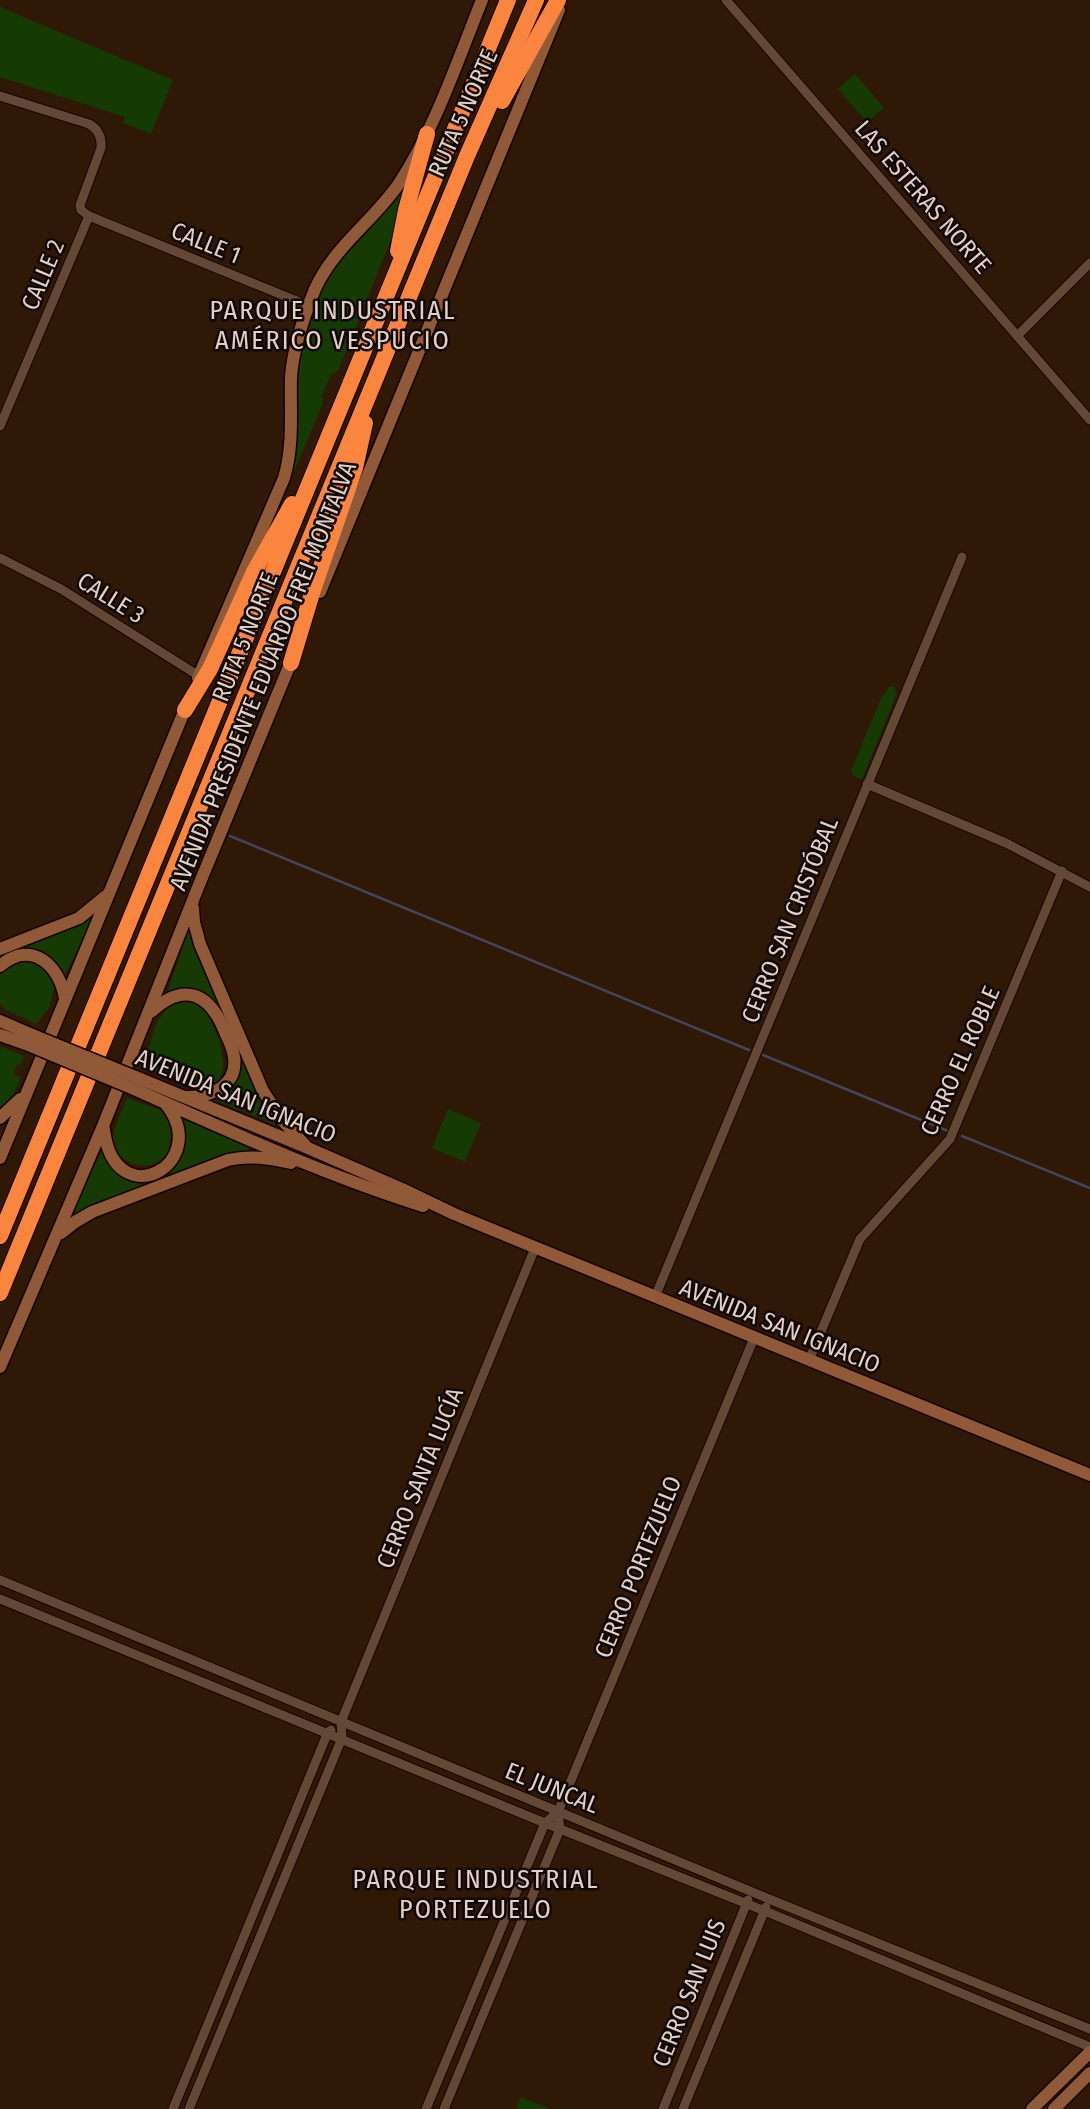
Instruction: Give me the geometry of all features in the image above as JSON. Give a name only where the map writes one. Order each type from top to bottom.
[{"type":"highway","name":"RUTA 5 NORTE","points":[[0,1236],[508,0]]},
{"type":"highway","name":"RUTA 5 NORTE","points":[[0,1293],[467,156],[536,0]]},
{"type":"highway","points":[[467,156],[561,0]]},
{"type":"highway","points":[[395,274],[399,238],[427,135]]},
{"type":"highway","points":[[291,663],[355,468],[370,393]]},
{"type":"highway","points":[[185,710],[213,662],[264,553],[324,448]]},
{"type":"main road","points":[[0,1158],[199,676],[284,478],[291,444],[292,366],[309,306],[320,279],[331,261],[393,192],[427,135],[482,0]]},
{"type":"main road","name":"AVENIDA PRESIDENTE EDUARDO FREI MONTALVA","points":[[0,1367],[149,1014],[561,0]]},
{"type":"main road","points":[[0,949],[79,918],[110,890]]},
{"type":"main road","points":[[194,898],[197,937],[263,1091],[281,1119],[308,1148]]},
{"type":"main road","points":[[0,966],[19,956],[42,959],[59,978],[65,999]]},
{"type":"main road","points":[[149,1014],[170,998],[182,994],[193,995],[204,1000],[214,1010],[228,1037],[235,1065],[226,1085],[210,1095],[183,1097]]},
{"type":"main road","points":[[0,1013],[14,1027]]},
{"type":"main road","name":"AVENIDA SAN IGNACIO","points":[[0,1021],[14,1027],[28,1039]]},
{"type":"main road","name":"AVENIDA SAN IGNACIO","points":[[0,1035],[28,1039],[136,1084],[183,1097],[308,1148],[535,1248],[1090,1475]]},
{"type":"main road","name":"AVENIDA SAN IGNACIO","points":[[136,1084],[165,1103],[317,1167],[411,1202],[454,1214]]},
{"type":"main road","points":[[0,1118],[19,1101],[29,1087]]},
{"type":"main road","points":[[103,1126],[107,1150],[117,1165],[137,1175],[156,1173],[170,1162],[178,1144],[179,1134],[175,1120],[165,1103]]},
{"type":"main road","points":[[55,1239],[69,1226],[92,1212],[228,1160],[243,1156],[259,1157],[298,1166],[317,1167]]},
{"type":"main road","points":[[1032,2109],[1090,2049]]},
{"type":"main road","points":[[1054,2109],[1090,2073]]},
{"type":"street","name":"LAS ESTERAS NORTE","points":[[726,0],[1090,420]]},
{"type":"street","points":[[0,96],[89,124],[98,131],[101,148],[79,205],[89,216]]},
{"type":"street","name":"CALLE 1","points":[[89,216],[309,306]]},
{"type":"street","name":"CALLE 2","points":[[0,426],[89,216]]},
{"type":"street","points":[[1017,336],[1090,263]]},
{"type":"street","name":"CERRO SAN CRISTÓBAL","points":[[655,1297],[962,557]]},
{"type":"street","name":"CALLE 3","points":[[0,558],[61,589],[199,676]]},
{"type":"street","points":[[867,784],[1006,843],[1090,887]]},
{"type":"street","name":"CERRO EL ROBLE","points":[[808,1360],[862,1235],[950,1139],[1062,871]]},
{"type":"street","name":"CERRO SANTA LUCÍA","points":[[189,2109],[342,1738],[341,1722],[535,1248]]},
{"type":"street","name":"CERRO PORTEZUELO","points":[[426,2109],[545,1823],[558,1812],[754,1338]]},
{"type":"street","name":"EL JUNCAL","points":[[0,1580],[751,1892],[1090,2029]]},
{"type":"street","name":"EL JUNCAL","points":[[0,1599],[747,1903],[1090,2049]]},
{"type":"street","points":[[173,2109],[328,1732],[341,1722]]},
{"type":"street","name":"CERRO PORTEZUELO","points":[[444,2109],[560,1829],[558,1812]]},
{"type":"street","name":"CERRO SAN LUIS","points":[[663,2109],[751,1892]]},
{"type":"street","name":"CERRO SAN LUIS","points":[[683,2109],[769,1899]]},
{"type":"green space","points":[[0,7],[173,80],[151,134],[123,123],[125,117],[0,77]]},
{"type":"green space","points":[[855,74],[884,108],[867,122],[838,89]]},
{"type":"green space","points":[[403,188],[399,216],[392,237],[338,371],[331,374],[322,395],[323,403],[294,472],[291,470],[300,357],[319,298],[333,267]]},
{"type":"green space","points":[[893,686],[897,693],[862,779],[858,778],[851,771],[881,698],[889,687]]},
{"type":"green space","points":[[95,914],[64,977],[57,965],[39,952],[0,960],[0,954]]},
{"type":"green space","points":[[191,925],[283,1129],[213,1100],[235,1083],[240,1074],[241,1059],[221,1011],[208,995],[190,987],[167,992]]},
{"type":"green space","points":[[28,960],[44,969],[55,984],[49,1008],[36,1024],[6,1010],[0,1004],[0,975],[12,964]]},
{"type":"green space","points":[[186,1001],[199,1005],[206,1011],[221,1050],[223,1069],[220,1077],[207,1087],[194,1089],[140,1065],[163,1013],[173,1005]]},
{"type":"green space","points":[[0,1046],[24,1056],[21,1065],[17,1064],[13,1074],[21,1077],[9,1104],[0,1114]]},
{"type":"green space","points":[[127,1098],[162,1111],[173,1130],[167,1153],[159,1162],[151,1165],[134,1164],[120,1156],[115,1149],[114,1131]]},
{"type":"green space","points":[[448,1109],[481,1123],[465,1162],[432,1148]]},
{"type":"green space","points":[[179,1117],[247,1145],[249,1151],[234,1153],[73,1218],[69,1217],[102,1150],[113,1167],[125,1174],[160,1177],[167,1171],[178,1158],[183,1143]]},
{"type":"green space","points":[[521,2097],[548,2108],[548,2109],[516,2109]]},
{"type":"waterway","points":[[230,836],[749,1050]]},
{"type":"waterway","points":[[763,1055],[948,1131]]},
{"type":"waterway","points":[[962,1136],[1090,1188]]},
{"type":"district","name":"PARQUE INDUSTRIAL AMÉRICO VESPUCIO","points":[[333,325]]},
{"type":"district","name":"PARQUE INDUSTRIAL PORTEZUELO","points":[[476,1894]]}]
